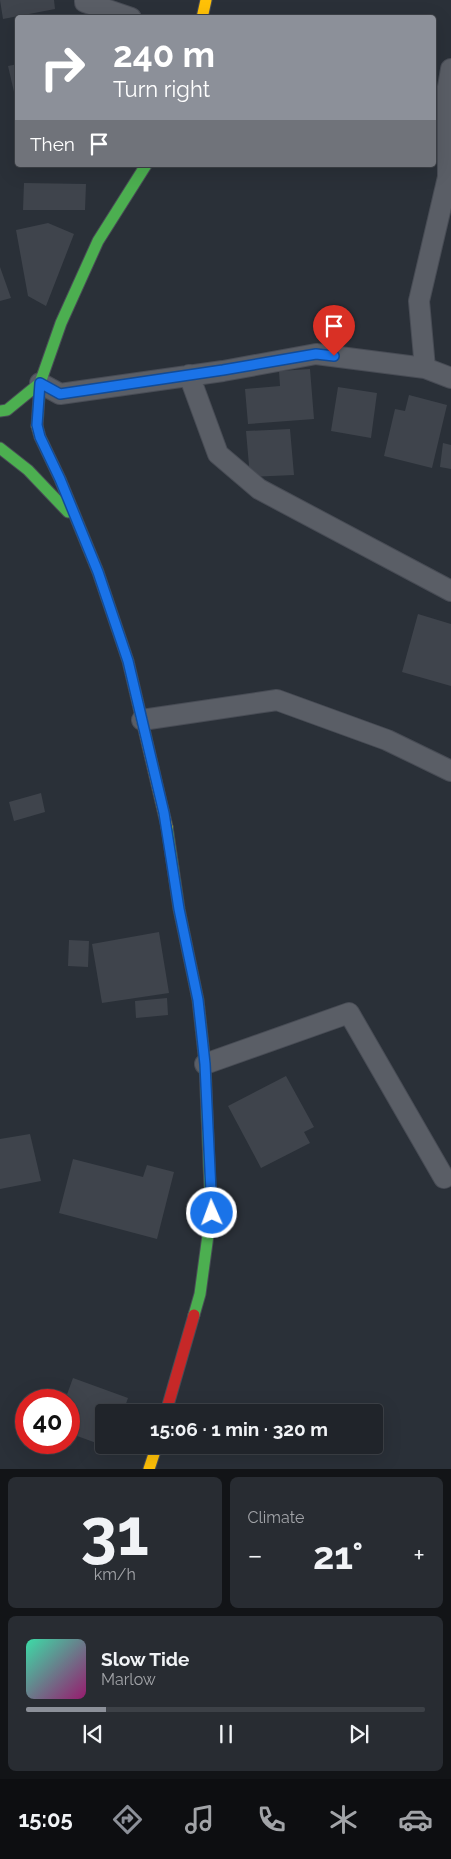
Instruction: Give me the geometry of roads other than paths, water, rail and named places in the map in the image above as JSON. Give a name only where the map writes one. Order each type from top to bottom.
[{"type":"street","points":[[203,15],[206,0]]},
{"type":"street","points":[[95,8],[120,15]]},
{"type":"street","points":[[425,368],[419,301],[448,177],[448,87],[451,69]]},
{"type":"street","points":[[37,425],[40,383],[61,323],[98,240],[145,167]]},
{"type":"street","points":[[40,383],[60,394],[189,376],[316,354],[425,368],[451,378]]},
{"type":"street","points":[[189,376],[218,454],[259,489],[451,591]]},
{"type":"street","points":[[4,411],[40,383]]},
{"type":"street","points":[[4,411],[27,409],[37,425],[49,459],[60,479],[98,572],[128,661],[164,813],[179,909],[198,1000],[205,1064],[212,1213],[200,1294],[168,1404]]},
{"type":"street","points":[[0,448],[28,470],[76,520]]},
{"type":"street","points":[[28,470],[39,476],[45,473],[49,459]]},
{"type":"street","points":[[142,720],[277,700],[387,740],[451,771]]},
{"type":"street","points":[[205,1064],[349,1013],[444,1178]]},
{"type":"street","points":[[149,1469],[154,1454]]}]
